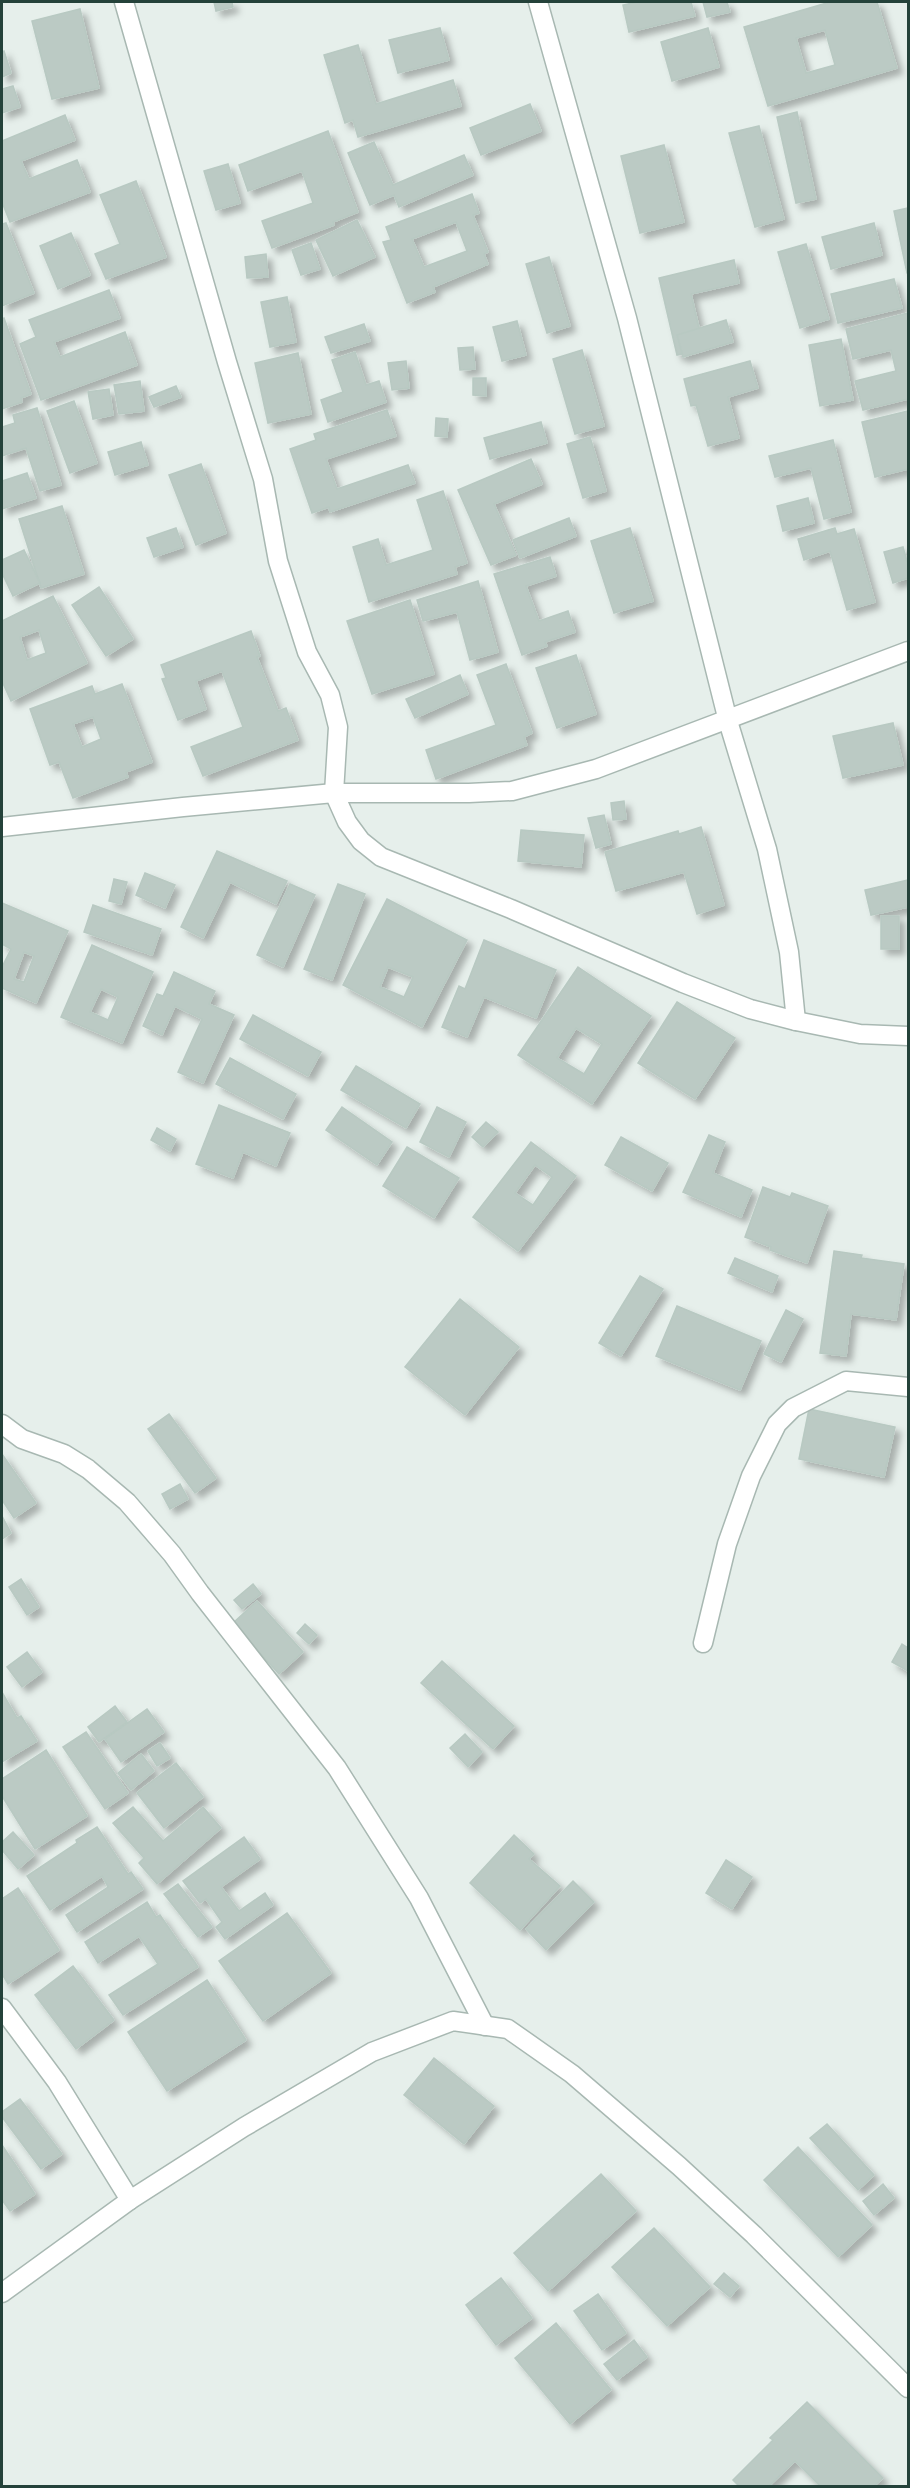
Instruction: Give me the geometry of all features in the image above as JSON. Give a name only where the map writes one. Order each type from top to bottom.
[{"type":"street","points":[[124,2],[227,362],[263,479],[278,561],[307,652],[330,695],[338,727],[334,793],[347,822],[362,841],[381,857],[750,1009],[860,1034],[909,1036]]},
{"type":"street","points":[[538,2],[627,318],[728,721],[767,849],[789,952],[796,1021]]},
{"type":"street","points":[[2,827],[334,793],[512,791],[596,769],[909,651]]},
{"type":"street","points":[[703,1643],[727,1544],[752,1476],[777,1424],[793,1408],[846,1381],[909,1387]]},
{"type":"street","points":[[2,1424],[22,1439],[64,1454],[88,1469],[127,1502],[172,1554],[337,1768],[419,1898],[485,2026]]},
{"type":"street","points":[[2,2008],[57,2082],[130,2200]]},
{"type":"street","points":[[2,2293],[130,2200],[244,2127],[372,2052],[453,2021],[508,2029],[572,2074],[679,2166],[754,2235],[909,2388]]},
{"type":"building","points":[[214,2],[232,2],[233,7],[216,11]]},
{"type":"building","points":[[637,2],[691,2],[695,16],[629,32],[623,5]]},
{"type":"building","points":[[703,2],[727,2],[730,12],[707,17]]},
{"type":"building","points":[[830,2],[877,2],[897,68],[768,106],[744,27]],"holes":[[[825,30],[835,65],[806,73],[796,38]]]},
{"type":"building","points":[[80,9],[99,88],[52,99],[32,21]]},
{"type":"building","points":[[440,28],[449,60],[398,73],[389,40]]},
{"type":"building","points":[[708,28],[719,67],[672,81],[661,42]]},
{"type":"building","points":[[358,45],[376,104],[453,80],[461,106],[358,137],[353,120],[345,123],[324,55]]},
{"type":"building","points":[[4,51],[11,73],[2,77],[2,52]]},
{"type":"building","points":[[13,86],[20,107],[2,113],[2,89]]},
{"type":"building","points":[[530,104],[541,131],[481,155],[470,128]]},
{"type":"building","points":[[797,112],[816,199],[796,203],[777,117]]},
{"type":"building","points":[[65,115],[75,140],[21,161],[29,179],[77,160],[90,192],[10,222],[2,202],[2,141]]},
{"type":"building","points":[[759,126],[784,219],[755,227],[729,133]]},
{"type":"building","points":[[328,131],[358,212],[333,222],[334,225],[272,248],[262,221],[313,203],[302,171],[248,191],[239,165]]},
{"type":"building","points":[[374,142],[393,185],[464,155],[473,175],[399,207],[394,195],[370,205],[348,153]]},
{"type":"building","points":[[664,145],[684,222],[640,233],[621,156]]},
{"type":"building","points":[[228,164],[240,203],[216,210],[204,171]]},
{"type":"building","points":[[136,181],[166,257],[106,279],[95,254],[120,244],[100,195]]},
{"type":"building","points":[[472,194],[479,213],[473,215],[488,252],[484,254],[488,264],[433,287],[435,292],[407,303],[383,242],[391,240],[386,227]],"holes":[[[456,222],[467,251],[424,267],[412,239]]]},
{"type":"building","points":[[908,208],[908,273],[907,273],[894,211]]},
{"type":"building","points":[[357,220],[375,257],[333,276],[316,240]]},
{"type":"building","points":[[6,223],[34,293],[2,306],[2,224]]},
{"type":"building","points":[[874,223],[882,255],[831,269],[822,237]]},
{"type":"building","points":[[71,233],[90,275],[58,289],[40,246]]},
{"type":"building","points":[[311,243],[320,269],[301,275],[292,250]]},
{"type":"building","points":[[806,244],[829,319],[800,328],[778,252]]},
{"type":"building","points":[[266,254],[268,277],[247,278],[245,257]]},
{"type":"building","points":[[549,257],[570,326],[547,333],[526,264]]},
{"type":"building","points":[[734,260],[739,283],[691,294],[704,349],[677,355],[659,278]]},
{"type":"building","points":[[894,279],[902,308],[838,323],[831,294]]},
{"type":"building","points":[[109,290],[120,318],[54,342],[60,357],[125,332],[137,365],[41,400],[20,344],[36,337],[29,320]]},
{"type":"building","points":[[287,297],[296,342],[270,347],[261,302]]},
{"type":"building","points":[[908,313],[908,399],[863,410],[855,381],[896,371],[891,350],[853,359],[846,329]]},
{"type":"building","points":[[4,318],[31,394],[21,398],[22,402],[2,409],[2,319]]},
{"type":"building","points":[[726,320],[733,342],[683,357],[677,335]]},
{"type":"building","points":[[517,321],[526,355],[502,361],[493,327]]},
{"type":"building","points":[[364,324],[370,341],[331,353],[325,337]]},
{"type":"building","points":[[841,339],[853,400],[820,406],[809,345]]},
{"type":"building","points":[[473,347],[475,369],[460,370],[458,348]]},
{"type":"building","points":[[582,350],[604,426],[575,434],[553,359]]},
{"type":"building","points":[[355,352],[366,385],[379,381],[386,402],[328,422],[321,400],[343,392],[332,360]]},
{"type":"building","points":[[298,353],[311,414],[268,423],[255,363]]},
{"type":"building","points":[[406,361],[409,388],[392,390],[388,363]]},
{"type":"building","points":[[750,361],[758,388],[728,397],[739,438],[708,446],[696,405],[691,406],[684,379]]},
{"type":"building","points":[[473,378],[486,378],[486,396],[473,395]]},
{"type":"building","points":[[140,381],[144,411],[119,414],[114,385]]},
{"type":"building","points":[[176,386],[181,397],[154,407],[149,397]]},
{"type":"building","points":[[109,389],[113,415],[93,419],[88,392]]},
{"type":"building","points":[[74,401],[97,463],[70,473],[47,411]]},
{"type":"building","points":[[37,408],[61,485],[40,491],[26,448],[2,456],[2,427],[15,423],[13,415]]},
{"type":"building","points":[[387,410],[396,436],[326,459],[337,489],[408,465],[415,483],[330,512],[329,507],[312,513],[290,449],[316,440],[314,434]]},
{"type":"building","points":[[908,411],[908,469],[875,477],[862,422]]},
{"type":"building","points":[[436,418],[448,419],[447,437],[435,436]]},
{"type":"building","points":[[541,422],[547,443],[490,459],[484,438]]},
{"type":"building","points":[[590,437],[606,491],[583,498],[567,444]]},
{"type":"building","points":[[833,440],[851,512],[824,519],[811,468],[775,477],[769,456]]},
{"type":"building","points":[[141,442],[148,465],[115,475],[108,452]]},
{"type":"building","points":[[531,459],[542,484],[494,504],[516,555],[491,565],[458,490]]},
{"type":"building","points":[[201,464],[226,533],[196,545],[169,475]]},
{"type":"building","points":[[27,473],[36,498],[2,509],[2,481]]},
{"type":"building","points":[[443,491],[467,563],[455,567],[457,574],[369,602],[353,547],[378,539],[386,565],[433,550],[417,500]]},
{"type":"building","points":[[808,498],[814,523],[783,531],[777,506]]},
{"type":"building","points":[[62,506],[84,574],[41,588],[19,519]]},
{"type":"building","points":[[569,518],[576,536],[520,558],[513,540]]},
{"type":"building","points":[[176,528],[183,547],[154,557],[147,538]]},
{"type":"building","points":[[630,528],[653,601],[614,613],[591,541]]},
{"type":"building","points":[[835,528],[837,534],[854,529],[875,602],[847,610],[830,551],[804,560],[798,539]]},
{"type":"building","points":[[903,547],[908,565],[908,578],[893,583],[884,552]]},
{"type":"building","points":[[24,550],[40,583],[13,596],[2,573],[2,560]]},
{"type":"building","points":[[550,557],[556,576],[526,586],[539,621],[568,611],[575,632],[545,642],[547,646],[522,655],[494,574]]},
{"type":"building","points":[[478,581],[498,652],[470,660],[457,612],[423,621],[417,600]]},
{"type":"building","points":[[99,587],[133,639],[106,656],[72,605]]},
{"type":"building","points":[[53,596],[87,663],[11,701],[2,681],[2,621]],"holes":[[[39,630],[46,653],[27,660],[20,637]]]},
{"type":"building","points":[[410,600],[434,674],[372,694],[347,621]]},
{"type":"building","points":[[251,631],[260,656],[257,657],[278,711],[286,708],[298,740],[203,776],[191,747],[243,727],[222,671],[196,681],[206,709],[178,720],[162,679],[166,678],[161,665]]},
{"type":"building","points":[[576,655],[596,714],[557,728],[536,668]]},
{"type":"building","points":[[506,664],[532,733],[524,737],[527,745],[436,779],[426,750],[496,725],[477,675]]},
{"type":"building","points":[[460,675],[468,694],[415,718],[406,699]]},
{"type":"building","points":[[122,684],[152,762],[126,772],[128,777],[73,798],[59,762],[50,765],[30,709],[92,686],[95,694]],"holes":[[[93,717],[101,739],[82,747],[73,724]]]},
{"type":"building","points":[[893,723],[903,765],[843,778],[833,736]]},
{"type":"building","points":[[624,801],[626,819],[613,820],[611,803]]},
{"type":"building","points":[[604,815],[611,844],[596,848],[588,818]]},
{"type":"building","points":[[701,827],[724,905],[697,914],[684,872],[616,891],[605,852],[678,831],[679,834]]},
{"type":"building","points":[[521,830],[584,835],[581,867],[518,861]]},
{"type":"building","points":[[217,851],[287,881],[276,904],[230,882],[203,938],[181,927]]},
{"type":"building","points":[[145,873],[175,885],[165,908],[136,895]]},
{"type":"building","points":[[114,879],[127,882],[121,904],[109,901]]},
{"type":"building","points":[[908,880],[908,907],[871,915],[865,890]]},
{"type":"building","points":[[290,884],[315,895],[283,967],[257,955]]},
{"type":"building","points":[[338,884],[365,894],[332,980],[304,969]]},
{"type":"building","points":[[387,899],[467,940],[422,1027],[343,985]],"holes":[[[388,967],[413,977],[404,997],[380,987]]]},
{"type":"building","points":[[2,903],[68,931],[36,1003],[2,988],[2,967],[11,949],[2,944]],"holes":[[[24,952],[34,956],[24,982],[14,979]]]},
{"type":"building","points":[[93,905],[161,929],[152,955],[84,932]]},
{"type":"building","points":[[881,916],[899,916],[899,949],[881,949]]},
{"type":"building","points":[[484,940],[556,970],[536,1018],[484,997],[467,1037],[442,1027],[459,986],[465,989]]},
{"type":"building","points":[[92,945],[153,972],[122,1043],[61,1017]],"holes":[[[101,989],[118,997],[108,1020],[90,1012]]]},
{"type":"building","points":[[578,967],[651,1016],[592,1104],[518,1055]],"holes":[[[576,1028],[602,1044],[584,1074],[557,1058]]]},
{"type":"building","points":[[174,972],[215,991],[209,1004],[234,1015],[203,1083],[178,1072],[202,1019],[175,1006],[162,1035],[143,1026],[157,994],[163,996]]},
{"type":"building","points":[[677,1002],[735,1038],[695,1099],[638,1063]]},
{"type":"building","points":[[253,1015],[321,1052],[308,1076],[240,1039]]},
{"type":"building","points":[[230,1058],[296,1094],[283,1119],[216,1084]]},
{"type":"building","points":[[356,1066],[420,1104],[406,1128],[341,1090]]},
{"type":"building","points":[[219,1105],[290,1133],[276,1166],[243,1152],[233,1178],[196,1164]]},
{"type":"building","points":[[342,1107],[392,1142],[377,1165],[326,1130]]},
{"type":"building","points":[[437,1107],[466,1122],[449,1157],[420,1142]]},
{"type":"building","points":[[486,1122],[498,1132],[483,1147],[472,1137]]},
{"type":"building","points":[[157,1128],[176,1139],[170,1151],[151,1140]]},
{"type":"building","points":[[709,1135],[725,1142],[713,1173],[752,1190],[741,1217],[683,1192]]},
{"type":"building","points":[[621,1137],[668,1163],[652,1191],[605,1165]]},
{"type":"building","points":[[531,1142],[576,1176],[518,1251],[473,1217]],"holes":[[[535,1165],[552,1177],[533,1205],[515,1193]]]},
{"type":"building","points":[[407,1147],[459,1178],[434,1218],[383,1186]]},
{"type":"building","points":[[763,1187],[790,1197],[792,1193],[828,1206],[807,1263],[770,1250],[771,1247],[745,1237]]},
{"type":"building","points":[[834,1251],[862,1255],[861,1258],[904,1264],[896,1320],[851,1314],[846,1356],[820,1353]]},
{"type":"building","points":[[735,1258],[778,1276],[772,1292],[728,1273]]},
{"type":"building","points":[[640,1276],[663,1289],[621,1356],[599,1343]]},
{"type":"building","points":[[460,1299],[519,1347],[465,1415],[405,1367]]},
{"type":"building","points":[[677,1306],[761,1341],[740,1390],[656,1356]]},
{"type":"building","points":[[786,1310],[803,1319],[781,1362],[764,1354]]},
{"type":"building","points":[[809,1409],[895,1427],[884,1477],[799,1459]]},
{"type":"building","points":[[169,1414],[216,1478],[195,1493],[148,1429]]},
{"type":"building","points":[[2,1454],[36,1503],[14,1518],[2,1500]]},
{"type":"building","points":[[180,1484],[188,1499],[170,1509],[162,1494]]},
{"type":"building","points":[[2,1516],[11,1533],[2,1539]]},
{"type":"building","points":[[21,1579],[39,1607],[27,1615],[9,1587]]},
{"type":"building","points":[[253,1584],[261,1594],[242,1609],[234,1600]]},
{"type":"building","points":[[257,1601],[303,1652],[279,1674],[233,1623]]},
{"type":"building","points":[[305,1624],[317,1635],[309,1644],[297,1633]]},
{"type":"building","points":[[902,1644],[908,1648],[908,1671],[892,1662]]},
{"type":"building","points":[[27,1652],[42,1672],[22,1687],[7,1667]]},
{"type":"building","points":[[442,1661],[514,1726],[493,1749],[421,1683]]},
{"type":"building","points":[[2,1692],[17,1718],[21,1716],[37,1741],[2,1762]]},
{"type":"building","points":[[115,1706],[127,1722],[99,1742],[88,1727]]},
{"type":"building","points":[[147,1709],[164,1732],[121,1762],[105,1739]]},
{"type":"building","points":[[86,1732],[128,1793],[105,1809],[63,1747]]},
{"type":"building","points":[[465,1734],[482,1752],[468,1767],[450,1748]]},
{"type":"building","points":[[160,1743],[170,1758],[157,1766],[148,1751]]},
{"type":"building","points":[[46,1750],[87,1816],[35,1849],[2,1796],[2,1779]]},
{"type":"building","points":[[141,1754],[154,1771],[131,1790],[118,1773]]},
{"type":"building","points":[[176,1763],[203,1797],[164,1828],[137,1793]]},
{"type":"building","points":[[133,1807],[163,1841],[203,1807],[221,1828],[157,1884],[139,1863],[144,1858],[113,1823]]},
{"type":"building","points":[[97,1827],[128,1874],[131,1872],[143,1889],[77,1932],[66,1915],[108,1887],[102,1876],[50,1910],[27,1876]]},
{"type":"building","points":[[13,1832],[34,1855],[18,1869],[2,1850],[2,1842]]},
{"type":"building","points":[[514,1835],[534,1854],[529,1859],[560,1886],[520,1930],[470,1883]]},
{"type":"building","points":[[244,1837],[260,1859],[221,1887],[239,1911],[265,1893],[273,1905],[225,1939],[216,1927],[222,1922],[206,1899],[200,1903],[183,1881]]},
{"type":"building","points":[[726,1860],[752,1877],[732,1909],[706,1893]]},
{"type":"building","points":[[573,1881],[594,1902],[546,1950],[526,1929]]},
{"type":"building","points":[[178,1884],[212,1927],[198,1937],[164,1894]]},
{"type":"building","points":[[18,1888],[59,1950],[8,1984],[2,1974],[2,1899]]},
{"type":"building","points":[[147,1902],[156,1917],[160,1915],[198,1967],[123,2015],[109,1995],[158,1964],[139,1936],[98,1963],[85,1942]]},
{"type":"building","points":[[287,1913],[331,1973],[263,2021],[219,1961]]},
{"type":"building","points":[[73,1966],[114,2020],[76,2049],[35,1995]]},
{"type":"building","points":[[207,1980],[246,2040],[167,2091],[128,2032]]},
{"type":"building","points":[[434,2058],[494,2106],[464,2144],[404,2095]]},
{"type":"building","points":[[20,2099],[62,2154],[41,2169],[2,2117],[2,2112]]},
{"type":"building","points":[[827,2124],[874,2175],[858,2190],[810,2138]]},
{"type":"building","points":[[2,2145],[35,2194],[10,2211],[2,2200]]},
{"type":"building","points":[[798,2147],[872,2225],[838,2257],[764,2180]]},
{"type":"building","points":[[601,2174],[636,2211],[548,2291],[514,2253]]},
{"type":"building","points":[[883,2184],[894,2198],[874,2215],[863,2201]]},
{"type":"building","points":[[654,2228],[710,2287],[667,2326],[612,2267]]},
{"type":"building","points":[[724,2273],[739,2286],[730,2297],[714,2284]]},
{"type":"building","points":[[501,2278],[532,2318],[496,2345],[466,2305]]},
{"type":"building","points":[[598,2294],[626,2333],[602,2350],[574,2311]]},
{"type":"building","points":[[556,2323],[611,2390],[570,2424],[515,2358]]},
{"type":"building","points":[[634,2340],[647,2357],[617,2380],[604,2364]]},
{"type":"building","points":[[807,2402],[883,2478],[874,2486],[820,2486],[795,2461],[769,2486],[739,2486],[733,2480],[773,2440],[770,2438]]}]
